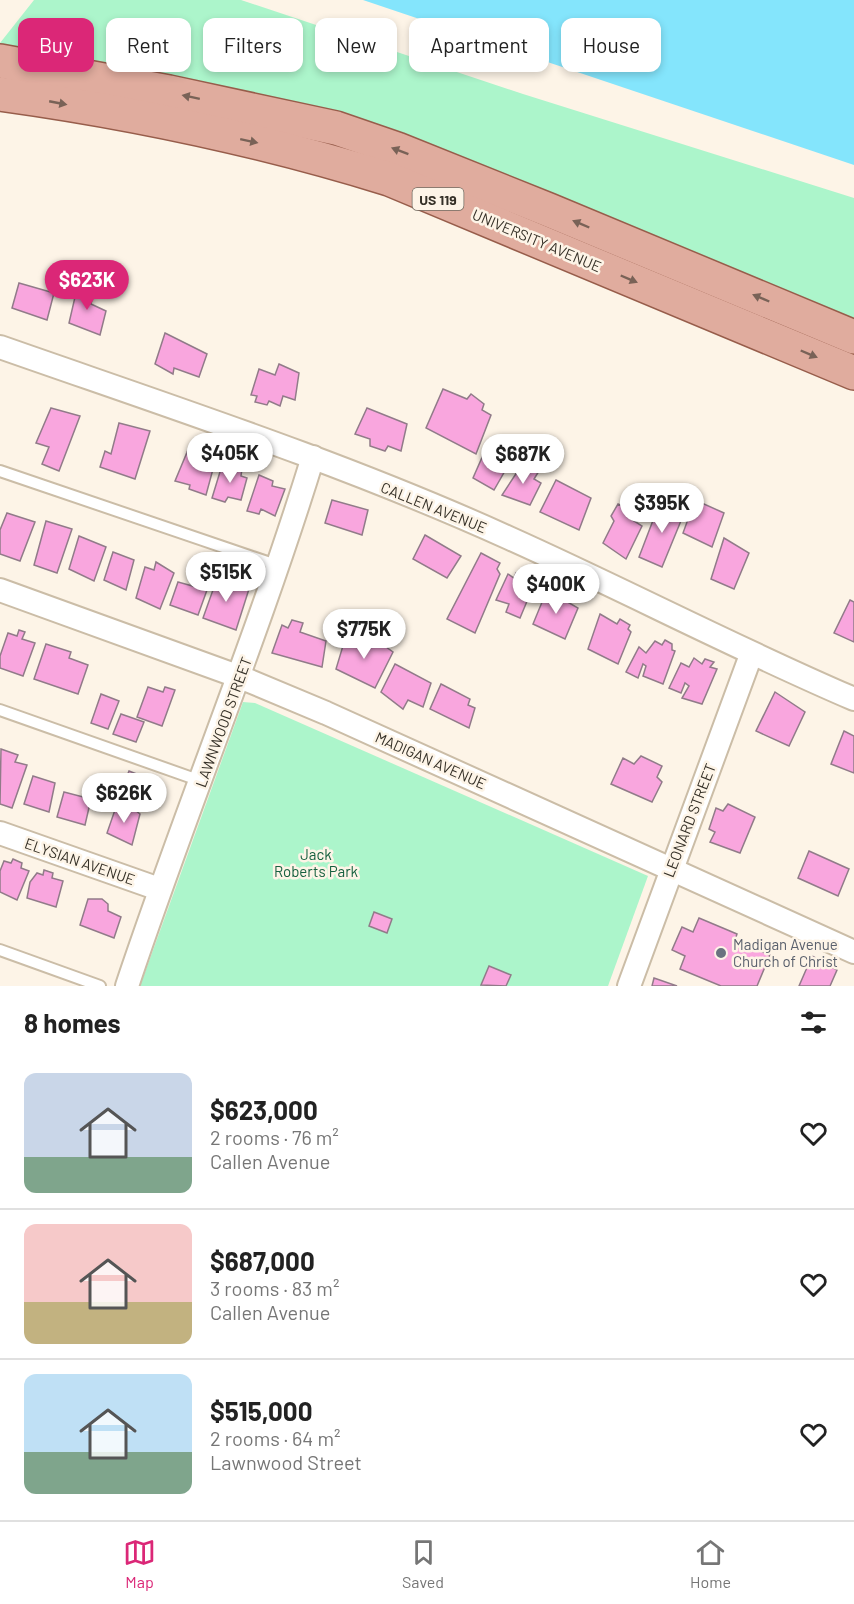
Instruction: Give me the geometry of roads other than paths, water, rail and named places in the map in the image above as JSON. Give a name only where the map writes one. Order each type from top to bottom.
[{"type":"main road","name":"UNIVERSITY AVENUE","points":[[0,61],[169,92],[336,128],[398,149],[854,337]]},
{"type":"main road","name":"UNIVERSITY AVENUE","points":[[0,94],[160,122],[312,155],[390,179],[854,373]]},
{"type":"street","name":"CALLEN AVENUE","points":[[0,347],[313,457],[508,538],[751,655],[854,699]]},
{"type":"street","name":"LAWNWOOD STREET","points":[[127,986],[159,889],[280,566],[313,457]]},
{"type":"street","name":"MADIGAN AVENUE","points":[[0,590],[240,677],[326,713],[854,952]]},
{"type":"street","name":"LEONARD STREET","points":[[629,986],[670,869],[751,655]]},
{"type":"street","name":"ELYSIAN AVENUE","points":[[0,832],[159,889]]},
{"type":"lane","points":[[0,471],[280,566]]},
{"type":"lane","points":[[0,710],[201,781]]},
{"type":"lane","points":[[0,950],[100,986]]},
{"type":"water","points":[[363,0],[854,0],[854,165],[577,72],[661,72],[661,18],[561,18],[561,67],[549,63],[549,18],[417,18]]},
{"type":"place","name":"Madigan Avenue Church of Christ","points":[[721,953]]},
{"type":"park label","name":"Jack Roberts Park","points":[[316,862]]}]
